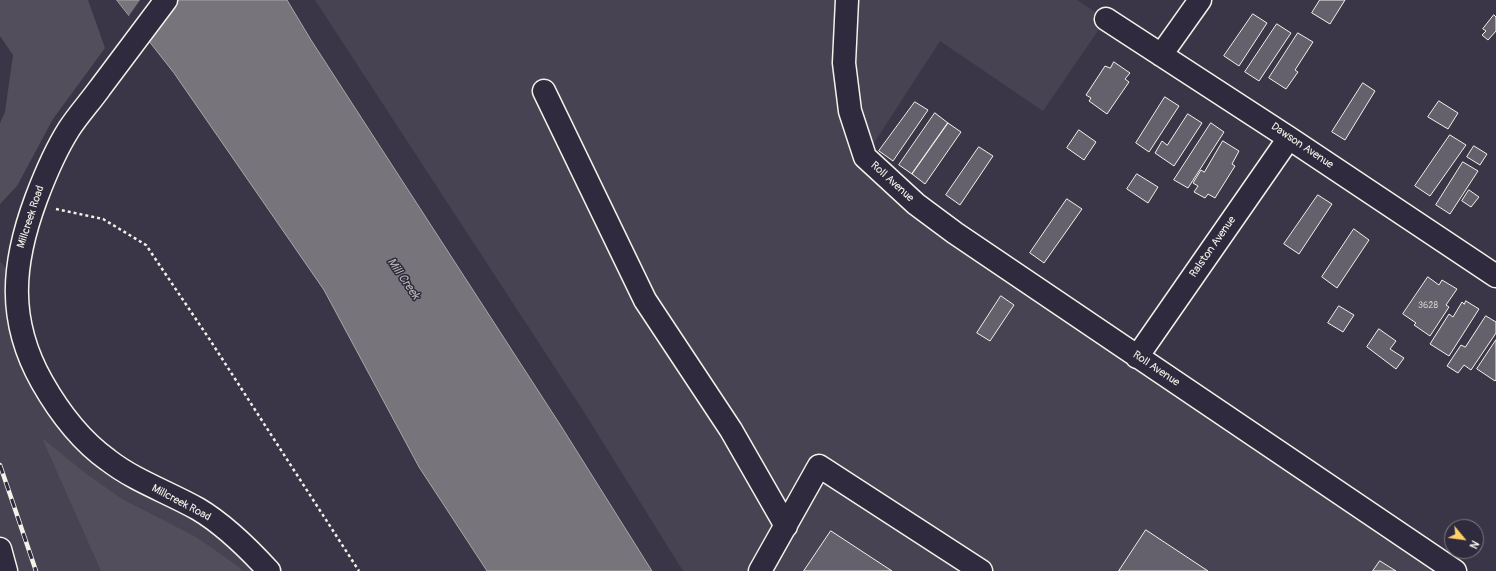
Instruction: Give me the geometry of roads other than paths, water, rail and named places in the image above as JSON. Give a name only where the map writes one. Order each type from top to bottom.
[{"type":"street","name":"Millcreek Road","points":[[166,0],[69,130],[44,179],[29,217],[20,250],[16,281],[18,312],[25,342],[36,371],[57,407],[83,439],[106,460],[132,477],[198,509],[211,518],[248,548],[270,571]]},
{"type":"street","name":"Roll Avenue","points":[[846,0],[844,63],[850,111],[865,157],[916,204],[954,233],[1455,571]]},
{"type":"street","points":[[1161,55],[1200,0]]},
{"type":"street","name":"Dawson Avenue","points":[[1106,19],[1289,138],[1496,276]]},
{"type":"street","points":[[544,92],[645,300],[731,430],[786,526]]},
{"type":"street","name":"Ralston Avenue","points":[[1137,357],[1289,138]]},
{"type":"street","points":[[760,571],[819,466],[981,571]]},
{"type":"street","points":[[0,549],[6,571]]},
{"type":"water","name":"Mill Creek","points":[[117,0],[287,0],[311,40],[561,426],[652,571],[487,571],[419,467],[324,290],[174,73]]},
{"type":"railway","points":[[0,465],[36,571]]}]
